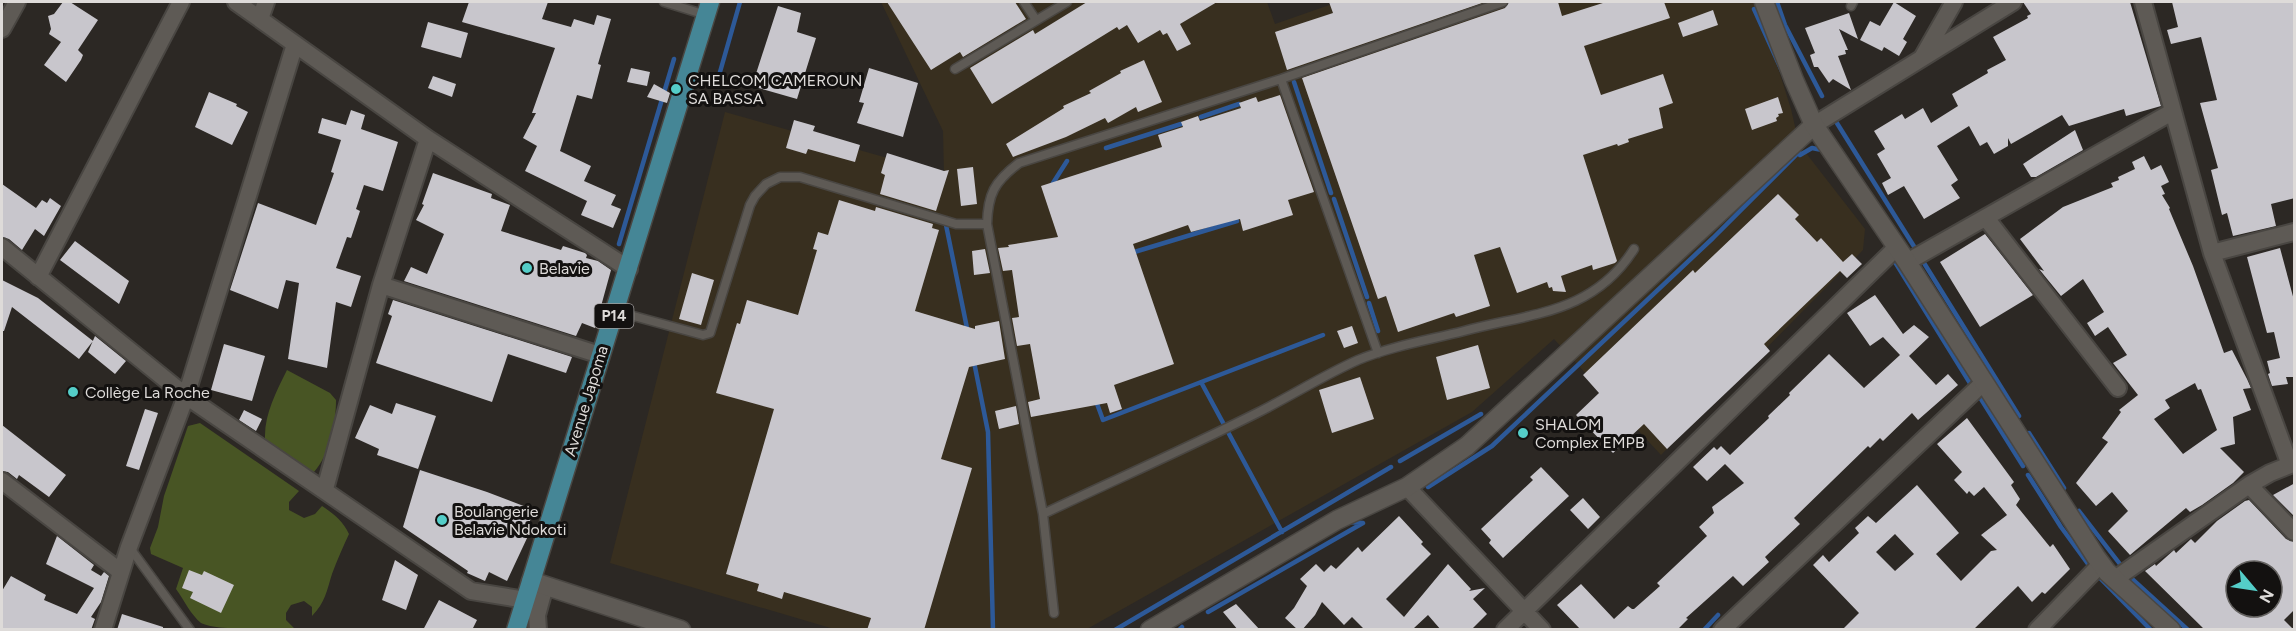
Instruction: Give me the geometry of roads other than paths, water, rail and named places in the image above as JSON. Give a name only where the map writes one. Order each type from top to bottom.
[{"type":"main road","name":"Avenue Japoma","points":[[516,630],[525,600],[538,583],[600,355],[629,269],[707,5]]},
{"type":"street","points":[[2,29],[17,2]]},
{"type":"street","points":[[38,277],[181,2]]},
{"type":"street","points":[[236,2],[428,140],[629,269]]},
{"type":"street","points":[[260,19],[266,2]]},
{"type":"street","points":[[1764,2],[1814,124],[1907,262],[2101,564],[2171,630]]},
{"type":"street","points":[[1921,60],[1954,2]]},
{"type":"street","points":[[1150,630],[1337,520],[1407,487],[1467,446],[1814,124],[2013,2]]},
{"type":"street","points":[[2115,579],[2249,485],[2270,473],[2292,465],[2212,253],[2144,2]]},
{"type":"street","points":[[103,630],[129,547],[186,396],[294,44]]},
{"type":"street","points":[[1907,262],[2172,112]]},
{"type":"street","points":[[325,489],[381,285],[428,140]]},
{"type":"street","points":[[1986,218],[2118,388]]},
{"type":"street","points":[[2212,253],[2295,232]]},
{"type":"street","points":[[2,247],[186,396],[471,591],[525,600]]},
{"type":"street","points":[[1505,630],[1897,247]]},
{"type":"street","points":[[381,285],[600,355]]},
{"type":"street","points":[[1722,630],[1983,383]]},
{"type":"street","points":[[2,480],[121,572]]},
{"type":"street","points":[[2249,485],[2295,532]]},
{"type":"street","points":[[1407,487],[1526,610],[1542,630]]},
{"type":"street","points":[[2037,630],[2101,564]]},
{"type":"street","points":[[538,630],[538,583],[681,630]]},
{"type":"lane","points":[[664,2],[707,5]]},
{"type":"lane","points":[[1024,2],[1036,20]]},
{"type":"lane","points":[[955,69],[1067,2]]},
{"type":"lane","points":[[1054,613],[1043,514],[987,224],[987,208],[992,190],[1004,174],[1019,163],[1281,79],[1503,2]]},
{"type":"lane","points":[[1281,79],[1378,353]]},
{"type":"lane","points":[[615,311],[703,335],[710,333],[750,205],[766,184],[780,177],[800,177],[956,224],[987,224]]},
{"type":"lane","points":[[1043,514],[1378,353],[1499,321],[1559,308],[1580,300],[1611,279],[1634,249]]},
{"type":"lane","points":[[129,547],[190,630]]},
{"type":"waterway","points":[[716,86],[740,2]]},
{"type":"waterway","points":[[1777,2],[1785,25],[1822,96]]},
{"type":"waterway","points":[[1754,9],[1782,71]]},
{"type":"waterway","points":[[619,244],[674,59]]},
{"type":"waterway","points":[[1294,82],[1331,193]]},
{"type":"waterway","points":[[1201,117],[1239,104]]},
{"type":"waterway","points":[[1835,120],[1915,248]]},
{"type":"waterway","points":[[1106,148],[1181,124]]},
{"type":"waterway","points":[[1800,155],[1812,148],[1822,150]]},
{"type":"waterway","points":[[1428,487],[1492,446],[1713,238],[1799,152]]},
{"type":"waterway","points":[[1053,183],[1067,161]]},
{"type":"waterway","points":[[1334,199],[1367,297]]},
{"type":"waterway","points":[[945,220],[968,333]]},
{"type":"waterway","points":[[1131,253],[1237,221]]},
{"type":"waterway","points":[[1895,262],[1973,388]]},
{"type":"waterway","points":[[1924,263],[2019,416]]},
{"type":"waterway","points":[[1369,303],[1378,331]]},
{"type":"waterway","points":[[1096,401],[1103,420],[1323,335]]},
{"type":"waterway","points":[[974,362],[988,432],[993,630]]},
{"type":"waterway","points":[[1201,382],[1282,532]]},
{"type":"waterway","points":[[1981,399],[2023,466]]},
{"type":"waterway","points":[[1400,461],[1481,414]]},
{"type":"waterway","points":[[2029,433],[2064,488]]},
{"type":"waterway","points":[[1115,630],[1391,467]]},
{"type":"waterway","points":[[2028,475],[2088,564]]},
{"type":"waterway","points":[[2079,511],[2123,568]]},
{"type":"waterway","points":[[1208,612],[1363,523],[1348,522]]},
{"type":"waterway","points":[[2100,578],[2150,629]]},
{"type":"waterway","points":[[2131,578],[2188,630]]},
{"type":"waterway","points":[[1704,630],[1718,615]]},
{"type":"waterway","points":[[1179,630],[1182,627]]},
{"type":"place","name":"CHELCOM CAMEROUN SA BASSA","points":[[676,89]]},
{"type":"place","name":"Belavie","points":[[527,268]]},
{"type":"place","name":"Collège La Roche","points":[[73,392]]},
{"type":"place","name":"SHALOM Complex EMPB","points":[[1523,433]]},
{"type":"place","name":"Boulangerie Belavie Ndokoti","points":[[442,520]]}]
